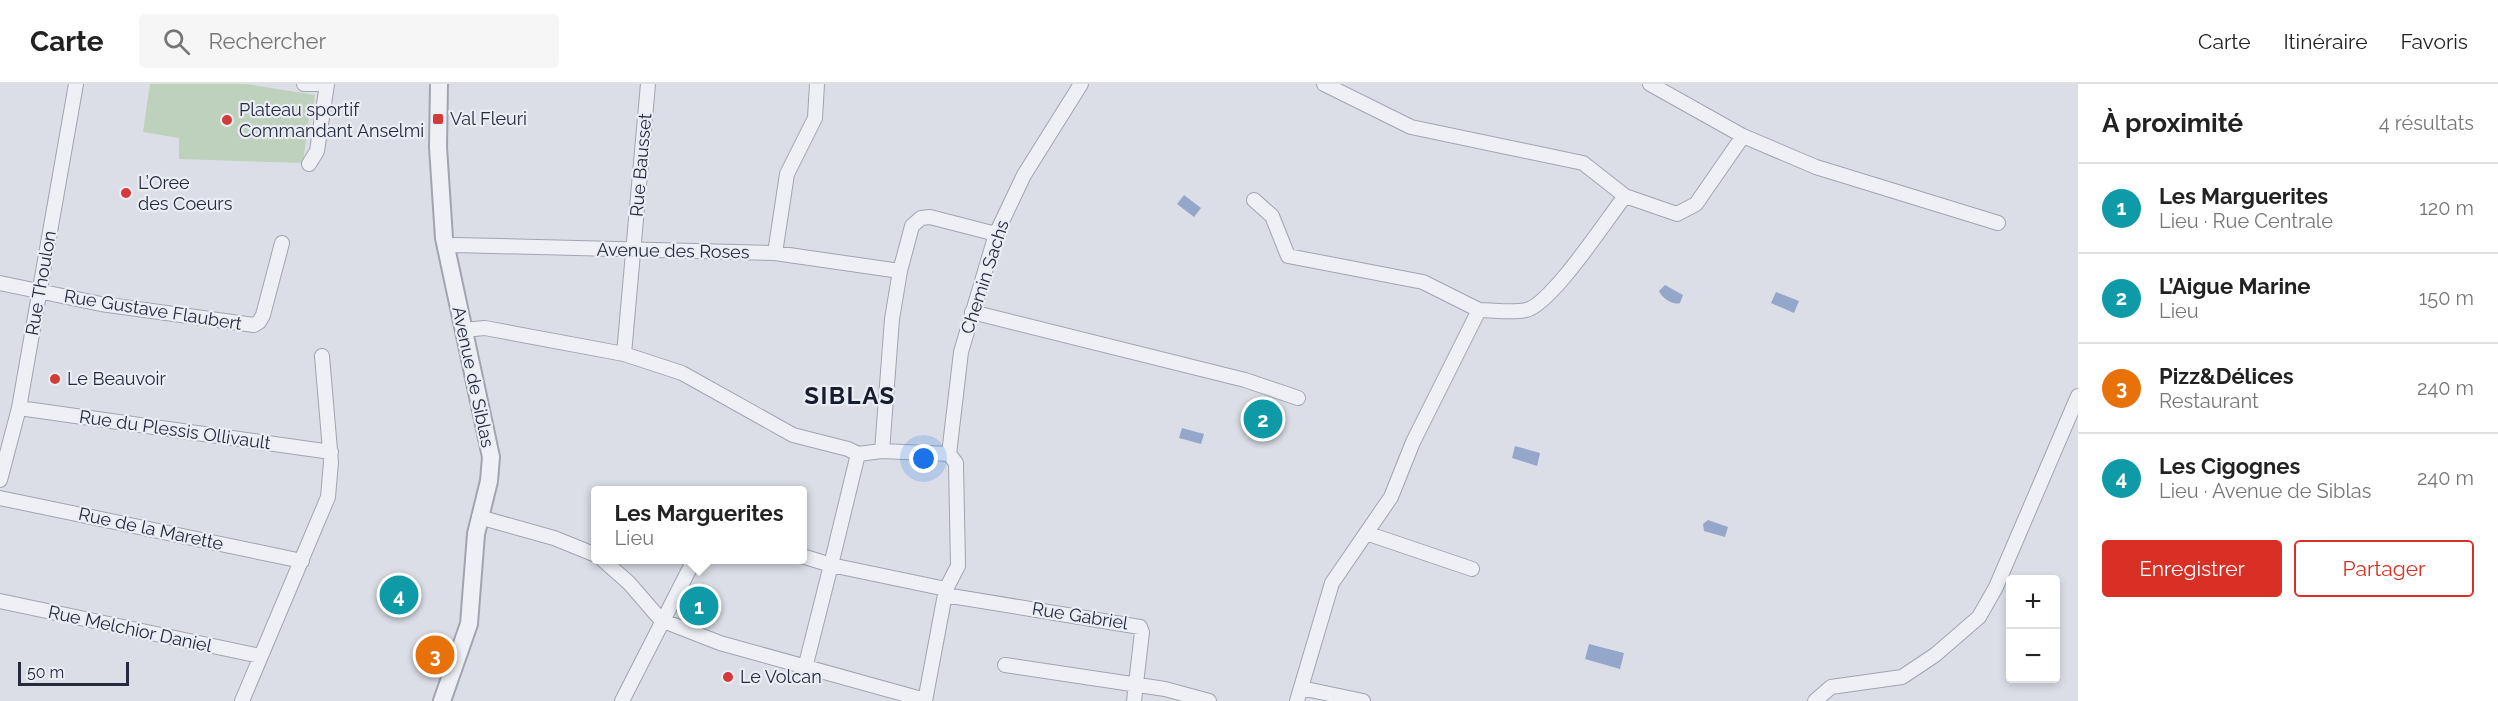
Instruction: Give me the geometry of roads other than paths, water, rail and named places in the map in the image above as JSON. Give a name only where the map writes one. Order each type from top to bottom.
[{"type":"street","name":"Rue Thoulon","points":[[0,480],[19,408],[76,84]]},
{"type":"street","points":[[304,84],[320,84]]},
{"type":"street","points":[[309,164],[317,151],[327,84]]},
{"type":"street","name":"Avenue de Siblas","points":[[439,84],[438,147],[446,247],[490,452],[489,481],[479,518],[470,624],[442,701]]},
{"type":"street","name":"Rue Bausset","points":[[624,354],[648,84]]},
{"type":"street","points":[[775,253],[787,174],[792,158],[815,118],[817,84]]},
{"type":"street","name":"Chemin Sachs","points":[[949,454],[959,360],[996,234],[1024,175],[1081,84]]},
{"type":"street","points":[[1324,84],[1411,127],[1583,163],[1625,196],[1677,214],[1696,204],[1743,136]]},
{"type":"street","points":[[1650,84],[1743,136],[1816,166],[1998,223]]},
{"type":"street","points":[[1254,200],[1272,216],[1288,256],[1423,282],[1479,310],[1527,310],[1562,282],[1572,264],[1625,196]]},
{"type":"street","points":[[882,451],[892,319],[900,271],[912,226],[921,218],[930,217],[996,234]]},
{"type":"street","name":"Rue Gustave Flaubert","points":[[0,283],[101,304],[254,325],[263,315],[282,243]]},
{"type":"street","name":"Avenue des Roses","points":[[446,247],[455,245],[775,253],[900,271]]},
{"type":"street","points":[[1363,701],[1299,694],[1330,588],[1391,496],[1413,442],[1479,310]]},
{"type":"street","points":[[972,312],[1245,380],[1298,398]]},
{"type":"street","points":[[463,330],[485,328],[624,354],[691,376],[793,435],[848,448],[858,454],[882,451],[949,454],[957,467],[958,566],[945,592],[925,701],[720,643],[661,620],[629,583],[608,564]]},
{"type":"street","points":[[242,701],[328,497],[331,452],[322,356]]},
{"type":"street","points":[[1815,701],[1831,687],[1902,677],[1935,655],[1978,617],[1996,587],[2078,396]]},
{"type":"street","name":"Rue du Plessis Ollivault","points":[[19,408],[331,452]]},
{"type":"street","points":[[805,668],[858,454]]},
{"type":"street","name":"Rue de la Marette","points":[[0,498],[302,561]]},
{"type":"street","points":[[479,518],[554,538],[591,553]]},
{"type":"street","points":[[1366,534],[1472,569]]},
{"type":"street","name":"Rue Gabriel","points":[[807,557],[945,592],[1137,625],[1142,632],[1134,701]]},
{"type":"street","points":[[622,701],[661,620],[692,564]]},
{"type":"street","name":"Rue Melchior Daniel","points":[[0,601],[260,656]]},
{"type":"street","points":[[1005,665],[1174,691],[1209,701]]},
{"type":"water","points":[[1184,195],[1201,208],[1194,217],[1177,204]]},
{"type":"water","points":[[1665,285],[1683,295],[1680,303],[1671,302],[1662,296],[1659,291]]},
{"type":"water","points":[[1776,292],[1799,301],[1794,313],[1771,303]]},
{"type":"water","points":[[1182,428],[1204,434],[1201,444],[1179,438]]},
{"type":"water","points":[[1515,446],[1540,453],[1537,466],[1512,458]]},
{"type":"water","points":[[1708,520],[1728,527],[1725,537],[1704,531],[1703,524]]},
{"type":"water","points":[[1589,644],[1624,653],[1620,669],[1585,659]]},
{"type":"place","name":"Val Fleuri","points":[[438,119]]},
{"type":"place","name":"Plateau sportif Commandant Anselmi","points":[[227,120]]},
{"type":"place","name":"L’Oree des Coeurs","points":[[126,193]]},
{"type":"place","name":"Le Beauvoir","points":[[55,379]]},
{"type":"place","name":"L’Aigue Marine","points":[[1263,419]]},
{"type":"place","name":"Les Cigognes","points":[[399,595]]},
{"type":"place","name":"Les Marguerites","points":[[699,606]]},
{"type":"place","name":"Pizz&Délices","points":[[435,655]]},
{"type":"place","name":"Le Volcan","points":[[728,677]]},
{"type":"district","name":"SIBLAS","points":[[850,396]]}]
